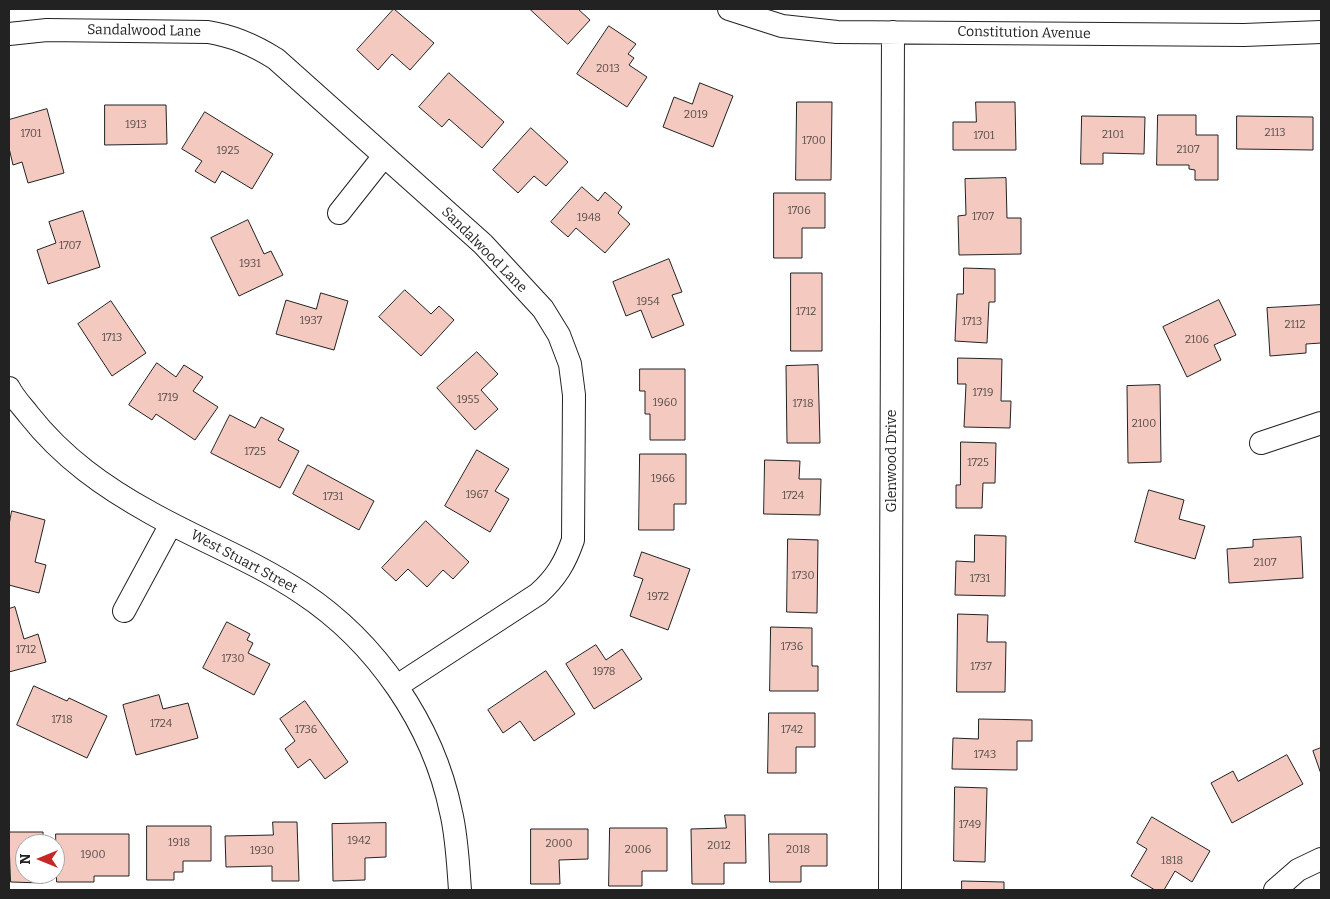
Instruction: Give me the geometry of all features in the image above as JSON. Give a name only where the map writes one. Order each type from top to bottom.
[{"type":"street","name":"Constitution Avenue","points":[[729,9],[782,26],[837,32],[1244,35],[1321,32]]},
{"type":"street","name":"Sandalwood Lane","points":[[9,34],[47,30],[208,32],[227,35],[253,45],[276,59],[483,244],[543,309],[562,342],[570,364],[574,395],[572,540],[566,561],[554,580],[538,594],[397,686]]},
{"type":"street","name":"Glenwood Drive","points":[[890,890],[893,32]]},
{"type":"street","points":[[339,213],[384,156]]},
{"type":"street","name":"West Stuart Street","points":[[9,388],[61,452],[90,476],[171,524],[265,571],[302,593],[341,622],[397,686],[421,727],[438,766],[451,811],[458,853],[460,890]]},
{"type":"street","points":[[1261,443],[1321,423]]},
{"type":"street","points":[[124,611],[171,524]]},
{"type":"street","points":[[1275,890],[1298,870],[1321,860]]},
{"type":"building","points":[[394,9],[434,43],[410,70],[392,54],[378,70],[357,50]]},
{"type":"building","points":[[530,9],[578,9],[590,20],[568,44]]},
{"type":"building","points":[[609,26],[636,44],[628,54],[634,58],[629,65],[647,77],[627,107],[577,74]]},
{"type":"building","points":[[449,73],[504,122],[482,148],[449,119],[442,127],[419,107]]},
{"type":"building","points":[[700,83],[733,96],[713,147],[663,127],[674,97],[692,104]]},
{"type":"building","points":[[797,102],[832,102],[831,180],[796,180]]},
{"type":"building","points":[[976,102],[1015,102],[1016,150],[953,150],[953,122],[976,122]]},
{"type":"building","points":[[105,105],[166,105],[167,144],[105,145]]},
{"type":"building","points":[[47,109],[64,173],[28,183],[22,162],[13,165],[9,148],[9,120]]},
{"type":"building","points":[[205,112],[273,154],[252,189],[222,171],[215,183],[195,171],[202,161],[182,149]]},
{"type":"building","points":[[1158,115],[1196,115],[1196,135],[1218,135],[1218,180],[1195,180],[1195,170],[1189,169],[1189,165],[1157,165]]},
{"type":"building","points":[[1082,116],[1145,117],[1144,154],[1103,153],[1103,164],[1081,164]]},
{"type":"building","points":[[1237,116],[1313,117],[1313,150],[1237,149]]},
{"type":"building","points":[[531,128],[568,162],[546,186],[534,176],[518,193],[493,170]]},
{"type":"building","points":[[1006,178],[1007,218],[1021,218],[1021,254],[959,255],[958,216],[966,215],[965,179]]},
{"type":"building","points":[[582,187],[598,201],[605,192],[622,207],[618,213],[630,224],[605,253],[576,228],[568,237],[551,222]]},
{"type":"building","points":[[774,193],[825,193],[825,228],[802,228],[802,258],[774,258]]},
{"type":"building","points":[[83,211],[100,267],[48,284],[37,250],[56,243],[49,222]]},
{"type":"building","points":[[248,220],[264,254],[271,251],[283,275],[239,296],[211,238]]},
{"type":"building","points":[[669,259],[682,292],[672,295],[684,325],[652,338],[641,310],[626,316],[613,282]]},
{"type":"building","points":[[964,268],[995,269],[995,302],[989,302],[987,343],[955,341],[957,294],[963,294]]},
{"type":"building","points":[[791,273],[822,273],[822,351],[791,351]]},
{"type":"building","points":[[405,290],[431,314],[439,306],[454,320],[421,356],[379,317]]},
{"type":"building","points":[[321,293],[348,301],[334,350],[276,334],[286,300],[316,309]]},
{"type":"building","points":[[1219,300],[1236,335],[1214,345],[1221,360],[1187,377],[1163,327]]},
{"type":"building","points":[[111,301],[146,353],[112,376],[78,324]]},
{"type":"building","points":[[1321,305],[1321,343],[1306,344],[1306,353],[1270,356],[1267,308]]},
{"type":"building","points":[[477,352],[498,374],[481,390],[498,409],[475,430],[437,388]]},
{"type":"building","points":[[958,358],[1002,359],[1001,401],[1011,401],[1010,428],[964,427],[966,384],[958,384]]},
{"type":"building","points":[[157,363],[176,377],[184,365],[203,377],[193,391],[218,407],[195,440],[156,414],[152,420],[129,405]]},
{"type":"building","points":[[818,365],[820,443],[787,443],[786,366]]},
{"type":"building","points":[[640,369],[685,369],[685,440],[650,440],[650,414],[645,414],[645,391],[640,391]]},
{"type":"building","points":[[1160,385],[1161,462],[1128,463],[1127,386]]},
{"type":"building","points":[[230,415],[255,428],[261,417],[284,429],[278,440],[299,451],[280,488],[211,453]]},
{"type":"building","points":[[961,442],[996,443],[995,483],[983,483],[982,508],[956,508],[956,485],[960,485]]},
{"type":"building","points":[[477,450],[509,469],[495,491],[509,499],[490,532],[445,506]]},
{"type":"building","points":[[640,454],[686,454],[686,504],[674,504],[674,530],[639,530]]},
{"type":"building","points":[[765,460],[800,461],[799,479],[821,479],[820,515],[764,514]]},
{"type":"building","points":[[308,465],[374,501],[359,530],[293,494]]},
{"type":"building","points":[[1149,490],[1184,500],[1179,519],[1205,526],[1195,559],[1135,542]]},
{"type":"building","points":[[12,511],[45,520],[35,562],[46,565],[39,593],[9,585],[9,525]]},
{"type":"building","points":[[426,521],[469,562],[453,579],[443,570],[427,587],[408,569],[396,581],[382,568]]},
{"type":"building","points":[[975,535],[1006,536],[1005,596],[955,595],[956,561],[974,562]]},
{"type":"building","points":[[1301,537],[1303,578],[1229,583],[1227,549],[1253,547],[1253,540]]},
{"type":"building","points":[[788,539],[818,540],[817,613],[787,612]]},
{"type":"building","points":[[642,552],[690,569],[668,630],[630,616],[643,579],[634,576]]},
{"type":"building","points":[[15,607],[24,639],[38,634],[46,662],[9,672],[9,609]]},
{"type":"building","points":[[958,614],[988,615],[987,642],[1006,642],[1005,692],[957,692]]},
{"type":"building","points":[[227,622],[250,634],[247,640],[253,643],[248,653],[270,664],[254,695],[203,668]]},
{"type":"building","points":[[771,627],[812,628],[812,666],[818,666],[818,691],[770,691]]},
{"type":"building","points":[[596,645],[606,660],[622,649],[642,679],[594,709],[566,664]]},
{"type":"building","points":[[546,671],[575,714],[534,741],[520,721],[503,733],[488,710]]},
{"type":"building","points":[[34,686],[67,701],[69,698],[107,716],[87,758],[17,725]]},
{"type":"building","points":[[159,695],[163,709],[188,703],[198,738],[136,755],[123,705]]},
{"type":"building","points":[[305,701],[348,762],[325,779],[310,759],[298,768],[285,749],[295,741],[280,719]]},
{"type":"building","points":[[769,713],[815,713],[815,747],[796,747],[796,773],[768,773]]},
{"type":"building","points":[[979,719],[1032,720],[1032,741],[1017,741],[1017,770],[952,769],[953,738],[978,739]]},
{"type":"building","points":[[1321,748],[1321,774],[1313,751]]},
{"type":"building","points":[[1287,755],[1303,784],[1232,823],[1211,783],[1233,771],[1238,781]]},
{"type":"building","points":[[955,787],[987,788],[985,862],[954,861]]},
{"type":"building","points":[[725,815],[745,815],[746,863],[724,863],[724,884],[692,884],[691,829],[726,828]]},
{"type":"building","points":[[1152,817],[1210,851],[1192,882],[1175,871],[1164,890],[1155,890],[1131,876],[1147,849],[1137,843]]},
{"type":"building","points":[[273,822],[297,822],[299,881],[272,881],[272,866],[226,867],[225,836],[273,835]]},
{"type":"building","points":[[386,823],[386,857],[365,858],[365,880],[333,881],[332,824]]},
{"type":"building","points":[[147,826],[211,826],[211,861],[183,861],[183,872],[174,872],[174,880],[147,880]]},
{"type":"building","points":[[610,828],[667,828],[667,871],[642,871],[642,886],[609,886]]},
{"type":"building","points":[[531,829],[588,829],[588,859],[559,860],[560,884],[531,884]]},
{"type":"building","points":[[9,832],[43,832],[43,834],[15,834],[15,882],[11,882]]},
{"type":"building","points":[[65,834],[129,834],[129,876],[94,876],[94,882],[65,882]]},
{"type":"building","points":[[769,834],[827,834],[827,866],[801,866],[801,882],[770,882]]},
{"type":"building","points":[[962,881],[1004,882],[1004,890],[962,890]]}]
